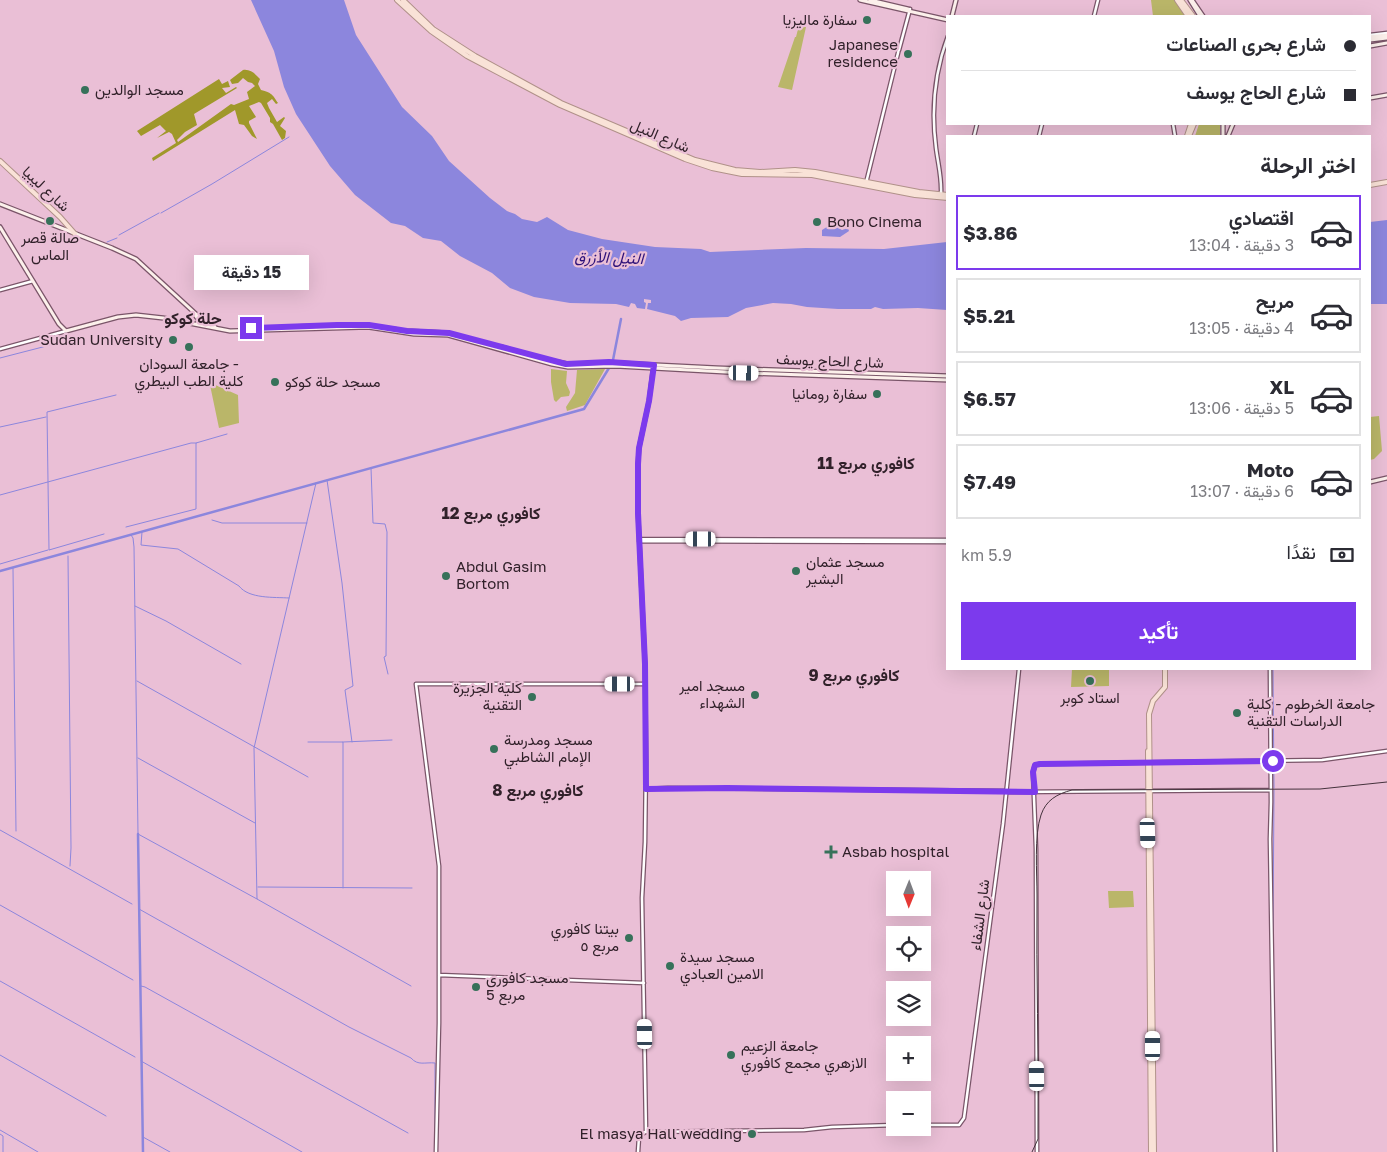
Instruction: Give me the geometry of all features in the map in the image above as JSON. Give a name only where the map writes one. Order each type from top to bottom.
[{"type":"main road","name":"شارع النيل","points":[[397,0],[431,31],[459,52],[570,108],[674,155],[712,168],[742,174],[812,174],[946,195]]},
{"type":"main road","name":"شارع النيل","points":[[402,0],[434,29],[461,48],[570,108]]},
{"type":"main road","points":[[860,0],[946,19]]},
{"type":"main road","points":[[870,0],[908,10]]},
{"type":"main road","points":[[953,15],[957,0]]},
{"type":"main road","points":[[1191,0],[1201,15]]},
{"type":"main road","points":[[1181,1],[1188,15]]},
{"type":"main road","points":[[1181,1],[1192,15]]},
{"type":"main road","points":[[1371,38],[1386,35]]},
{"type":"main road","points":[[1371,46],[1387,44]]},
{"type":"main road","points":[[1371,98],[1387,95]]},
{"type":"main road","name":"شارع ليبيا","points":[[0,161],[60,217],[75,234]]},
{"type":"main road","points":[[1371,184],[1387,181]]},
{"type":"main road","name":"شارع النيل","points":[[867,183],[915,195],[946,196]]},
{"type":"main road","points":[[0,205],[112,248],[139,261],[194,312],[212,326],[236,330]]},
{"type":"main road","points":[[0,227],[63,330],[69,331],[118,317],[136,314],[221,330],[236,330]]},
{"type":"main road","points":[[193,324],[200,322],[194,312]]},
{"type":"main road","name":"شارع الحاج يوسف","points":[[236,330],[368,327],[414,334],[448,335],[565,367],[654,366],[946,380]]},
{"type":"main road","name":"شارع الحاج يوسف","points":[[915,377],[946,376]]},
{"type":"main road","points":[[1371,482],[1387,478]]},
{"type":"main road","points":[[1153,1152],[1149,714],[1151,706],[1165,687],[1164,670]]},
{"type":"street","points":[[1094,15],[1098,0]]},
{"type":"street","points":[[867,183],[908,10]]},
{"type":"street","points":[[941,194],[942,180],[936,146],[934,107],[939,66],[946,43]]},
{"type":"street","points":[[0,290],[33,281]]},
{"type":"street","points":[[57,334],[60,330],[59,324]]},
{"type":"street","points":[[0,349],[69,331]]},
{"type":"street","points":[[646,1132],[642,898],[646,789],[645,684],[639,540],[639,451],[654,366]]},
{"type":"street","points":[[639,540],[946,541]]},
{"type":"street","name":"شارع الشفاء","points":[[931,1125],[959,1125],[964,1118],[988,941],[1020,670]]},
{"type":"street","points":[[1270,670],[1272,761],[1270,839],[1275,1152]]},
{"type":"street","points":[[436,1152],[439,856],[434,832],[434,818],[416,684],[645,684]]},
{"type":"street","points":[[1038,1152],[1035,765],[1327,760],[1387,752]]},
{"type":"street","points":[[646,789],[1035,792],[1271,790]]},
{"type":"street","points":[[438,975],[644,983]]},
{"type":"street","points":[[638,1152],[639,1137],[646,1132],[804,1130],[830,1127],[886,1126]]},
{"type":"shaded area","points":[[1151,0],[1175,0],[1185,15],[1153,15]]},
{"type":"shaded area","points":[[799,25],[806,27],[792,90],[778,87],[796,37]]},
{"type":"shaded area","points":[[243,70],[251,71],[256,75],[260,79],[258,84],[261,90],[271,94],[278,103],[276,104],[272,99],[267,103],[277,122],[285,118],[280,126],[286,131],[285,138],[282,140],[259,102],[249,106],[256,117],[249,121],[249,123],[257,139],[252,136],[244,125],[239,124],[235,110],[153,161],[152,158],[176,143],[172,134],[169,132],[157,138],[166,131],[160,125],[141,136],[137,131],[219,79],[222,84],[228,81],[230,87],[222,88],[226,93],[237,88],[194,114],[197,125],[185,132],[177,140],[178,142],[231,104],[234,105],[249,99],[247,92],[255,86],[252,83],[243,78],[238,83],[232,84],[230,80]]},
{"type":"shaded area","points":[[1199,125],[1220,125],[1220,135],[1195,135]]},
{"type":"shaded area","points":[[551,369],[567,371],[566,383],[570,392],[569,396],[561,397],[556,402],[551,382]]},
{"type":"shaded area","points":[[605,369],[585,405],[567,411],[566,407],[575,393],[577,370]]},
{"type":"shaded area","points":[[211,383],[238,395],[239,423],[219,428]]},
{"type":"shaded area","points":[[1379,416],[1382,451],[1371,460],[1371,417]]},
{"type":"shaded area","name":"استاد كوبر","points":[[1072,670],[1109,670],[1109,686],[1071,687]]},
{"type":"shaded area","points":[[1108,891],[1133,891],[1134,907],[1109,908]]},
{"type":"water","name":"النيل الأزرق","points":[[251,0],[344,0],[356,35],[402,107],[432,136],[449,161],[490,198],[507,211],[522,219],[537,222],[547,217],[568,230],[602,239],[655,247],[701,249],[710,252],[806,248],[884,249],[946,242],[946,310],[918,308],[883,309],[875,307],[871,309],[838,309],[773,303],[746,308],[728,317],[691,318],[681,321],[675,316],[647,309],[648,303],[651,303],[651,300],[644,299],[646,303],[645,309],[637,308],[635,304],[631,303],[629,307],[616,304],[570,303],[534,297],[510,288],[492,273],[460,256],[441,241],[423,238],[405,226],[391,223],[355,195],[330,166],[296,114],[284,87],[274,51]]},
{"type":"water","points":[[1387,220],[1387,304],[1371,304],[1371,222]]},
{"type":"water","points":[[830,225],[842,230],[848,228],[849,231],[840,237],[822,236],[822,230]]},
{"type":"waterway","points":[[161,213],[289,137]]},
{"type":"waterway","points":[[119,235],[159,213]]},
{"type":"waterway","points":[[107,242],[117,238]]},
{"type":"waterway","points":[[613,360],[621,319]]},
{"type":"waterway","points":[[0,358],[66,341]]},
{"type":"waterway","points":[[0,571],[584,409],[609,368]]},
{"type":"waterway","points":[[104,534],[49,550],[47,412],[116,395]]},
{"type":"waterway","points":[[0,427],[46,417]]},
{"type":"waterway","points":[[126,527],[196,509],[196,443],[227,434]]},
{"type":"waterway","points":[[0,495],[196,443]]},
{"type":"waterway","points":[[371,468],[373,523],[385,524],[387,532],[386,656],[384,657],[388,674]]},
{"type":"waterway","points":[[327,480],[342,583],[353,686],[345,690],[352,742]]},
{"type":"waterway","points":[[316,483],[254,748],[257,899],[411,986]]},
{"type":"waterway","points":[[212,520],[222,523],[307,523]]},
{"type":"waterway","points":[[142,532],[141,545],[178,549],[249,593],[289,598]]},
{"type":"waterway","points":[[131,535],[134,547],[138,834],[257,899]]},
{"type":"waterway","points":[[0,564],[48,550]]},
{"type":"waterway","points":[[68,556],[70,866]]},
{"type":"waterway","points":[[13,568],[16,831]]},
{"type":"waterway","points":[[135,606],[166,621],[241,664]]},
{"type":"waterway","points":[[1273,670],[1274,788]]},
{"type":"waterway","points":[[137,681],[308,777]]},
{"type":"waterway","points":[[343,742],[392,740]]},
{"type":"waterway","points":[[308,742],[343,742],[343,888]]},
{"type":"waterway","points":[[138,758],[255,823]]},
{"type":"waterway","points":[[1273,931],[1274,790]]},
{"type":"waterway","points":[[0,830],[132,904]]},
{"type":"waterway","points":[[138,834],[143,1152]]},
{"type":"waterway","points":[[258,887],[412,888]]},
{"type":"waterway","points":[[0,905],[133,980]]},
{"type":"waterway","points":[[139,909],[349,1027],[416,1062],[435,1063],[435,1152]]},
{"type":"waterway","points":[[0,981],[135,1057]]},
{"type":"waterway","points":[[141,986],[408,1133]]},
{"type":"waterway","points":[[0,1055],[106,1116]]},
{"type":"waterway","points":[[141,1061],[302,1152]]},
{"type":"waterway","points":[[0,1130],[38,1152]]},
{"type":"waterway","points":[[0,1134],[3,1136],[3,1152]]},
{"type":"waterway","points":[[143,1137],[170,1152]]},
{"type":"railway","points":[[1032,1152],[1038,1139],[1037,843],[1039,823],[1046,805],[1062,793],[1072,790],[1320,789],[1387,782]]},
{"type":"place","name":"سفارة ماليزيا","points":[[867,20]]},
{"type":"place","name":"Japanese residence","points":[[908,54]]},
{"type":"place","name":"مسجد الوالدين","points":[[85,90]]},
{"type":"place","name":"صالة قصر الماس","points":[[50,221]]},
{"type":"place","name":"Bono Cinema","points":[[817,222]]},
{"type":"place","name":"Sudan University","points":[[173,340]]},
{"type":"place","name":"جامعة السودان - كلية الطب البيطري","points":[[189,347]]},
{"type":"place","name":"مسجد حلة كوكو","points":[[275,382]]},
{"type":"place","name":"سفارة رومانيا","points":[[877,394]]},
{"type":"place","name":"مسجد عثمان البشير","points":[[796,571]]},
{"type":"place","name":"Abdul Gasim Bortom","points":[[446,576]]},
{"type":"place","name":"استاد كوبر","points":[[1090,681]]},
{"type":"place","name":"مسجد امير الشهداء","points":[[755,695]]},
{"type":"place","name":"كلية الجزيرة التقنية","points":[[532,697]]},
{"type":"place","name":"جامعة الخرطوم - كلية الدراسات التقنية","points":[[1237,713]]},
{"type":"place","name":"مسجد ومدرسة الإمام الشاطبي","points":[[494,749]]},
{"type":"place","name":"Asbab hospital","points":[[831,852]]},
{"type":"place","name":"بيتنا كافوري مربع ٥","points":[[629,938]]},
{"type":"place","name":"مسجد سيدة الامين العبادي","points":[[670,966]]},
{"type":"place","name":"مسجد كافوري مربع 5","points":[[476,987]]},
{"type":"place","name":"جامعة الزعيم الازهري مجمع كافوري","points":[[731,1055]]},
{"type":"place","name":"El masya Hall wedding","points":[[752,1134]]},
{"type":"district","name":"حلة كوكو","points":[[193,318]]},
{"type":"district","name":"كافوري مربع 11","points":[[866,463]]},
{"type":"district","name":"كافوري مربع 12","points":[[491,513]]},
{"type":"district","name":"كافوري مربع 9","points":[[854,675]]},
{"type":"district","name":"كافوري مربع 8","points":[[538,790]]},
{"type":"route","points":[[251,328],[369,325],[407,331],[449,333],[558,363],[580,365],[609,362],[654,365],[639,448],[638,464],[638,513],[645,664],[646,789],[727,788],[1035,792],[1034,770],[1035,765],[1040,764],[1273,761]]}]
